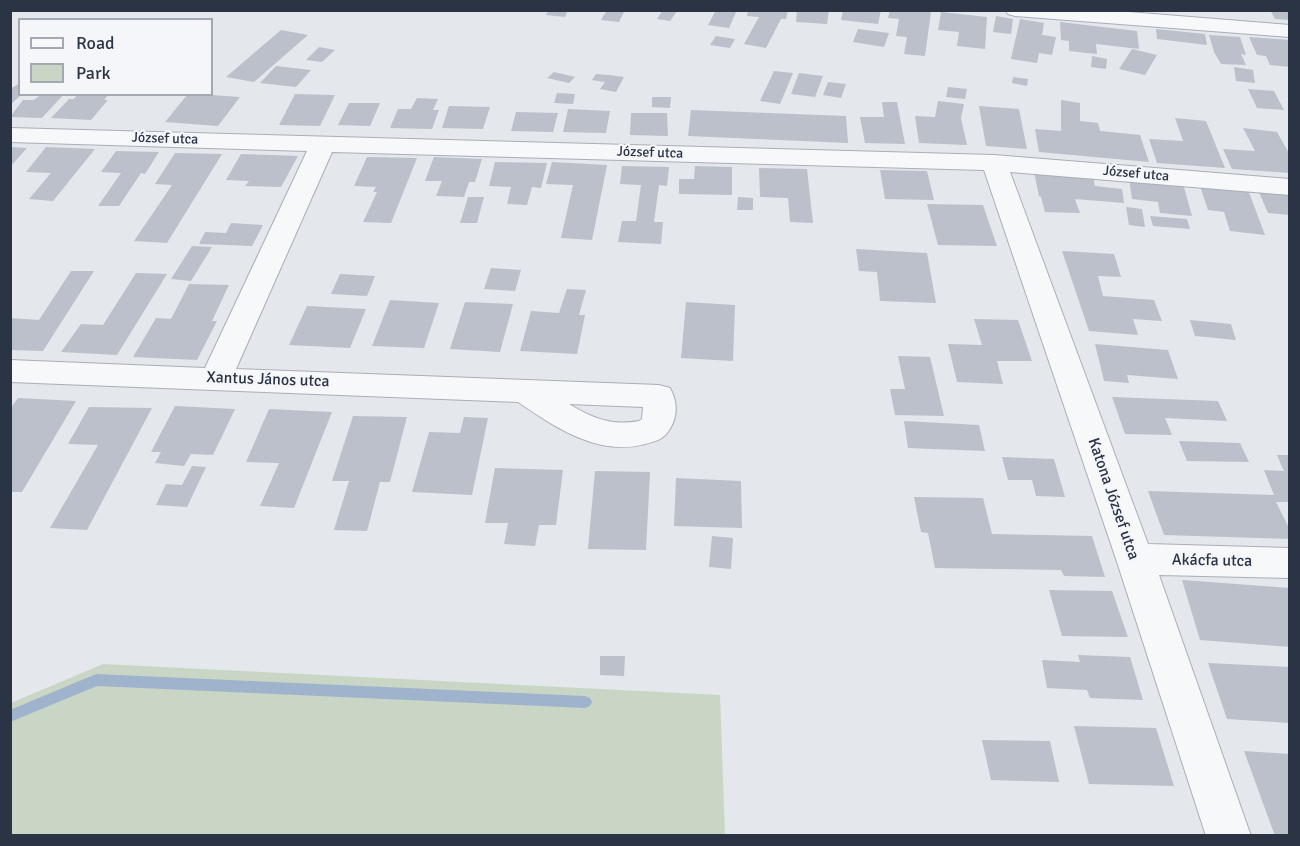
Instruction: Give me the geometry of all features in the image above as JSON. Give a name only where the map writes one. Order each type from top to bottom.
[{"type":"street","points":[[1015,10],[1149,15],[1290,31]]},
{"type":"street","name":"József utca","points":[[10,135],[994,163],[1290,187]]},
{"type":"street","points":[[216,377],[323,144]]},
{"type":"street","name":"Katona József utca","points":[[994,163],[1135,559],[1229,836]]},
{"type":"street","name":"Xantus János utca","points":[[10,371],[216,377],[525,391]]},
{"type":"street","name":"Akácfa utca","points":[[1135,559],[1290,563]]},
{"type":"green space","points":[[103,664],[720,695],[725,835],[11,835],[11,703]]},
{"type":"building","points":[[549,10],[568,10],[565,17],[546,15]]},
{"type":"building","points":[[607,10],[625,10],[619,22],[601,20]]},
{"type":"building","points":[[663,10],[677,11],[670,21],[657,19]]},
{"type":"building","points":[[716,10],[737,10],[729,28],[708,25]]},
{"type":"building","points":[[748,10],[788,10],[786,19],[781,19],[766,48],[744,44],[759,17],[747,16]]},
{"type":"building","points":[[797,10],[829,10],[827,24],[796,22]]},
{"type":"building","points":[[843,10],[881,10],[878,24],[841,20]]},
{"type":"building","points":[[890,10],[931,12],[925,56],[904,54],[907,37],[896,36],[899,19],[888,18]]},
{"type":"building","points":[[1270,10],[1290,10],[1290,20],[1275,19]]},
{"type":"building","points":[[941,12],[987,17],[985,49],[957,46],[959,32],[938,30]]},
{"type":"building","points":[[996,16],[1013,19],[1011,34],[993,32]]},
{"type":"building","points":[[1020,19],[1044,23],[1042,35],[1056,37],[1052,55],[1039,53],[1037,63],[1011,59]]},
{"type":"building","points":[[1060,22],[1137,31],[1139,49],[1096,44],[1097,54],[1069,51],[1069,41],[1061,40]]},
{"type":"building","points":[[858,29],[889,33],[884,47],[853,42]]},
{"type":"building","points":[[1156,29],[1205,34],[1207,45],[1157,39]]},
{"type":"building","points":[[281,30],[308,35],[254,82],[226,77]]},
{"type":"building","points":[[1209,35],[1240,37],[1246,55],[1241,54],[1246,65],[1221,64],[1214,52]]},
{"type":"building","points":[[716,36],[735,39],[730,48],[710,45]]},
{"type":"building","points":[[1249,37],[1290,40],[1290,67],[1270,65],[1266,56],[1257,55]]},
{"type":"building","points":[[319,47],[335,50],[322,62],[306,60]]},
{"type":"building","points":[[1132,49],[1157,55],[1145,75],[1119,69]]},
{"type":"building","points":[[1092,56],[1107,59],[1106,69],[1091,67]]},
{"type":"building","points":[[276,66],[311,70],[296,87],[260,83]]},
{"type":"building","points":[[1234,67],[1253,70],[1255,83],[1236,81]]},
{"type":"building","points":[[774,71],[793,73],[780,104],[760,101]]},
{"type":"building","points":[[554,72],[575,77],[569,83],[547,78]]},
{"type":"building","points":[[799,73],[823,76],[815,97],[791,94]]},
{"type":"building","points":[[596,74],[624,77],[616,92],[600,89],[605,82],[592,80]]},
{"type":"building","points":[[1013,77],[1028,79],[1027,86],[1012,83]]},
{"type":"building","points":[[828,82],[846,84],[841,98],[823,95]]},
{"type":"building","points":[[18,84],[18,96],[20,96],[10,105],[10,89]]},
{"type":"building","points":[[948,87],[967,89],[965,99],[946,97]]},
{"type":"building","points":[[1248,89],[1274,91],[1284,110],[1257,108]]},
{"type":"building","points":[[557,93],[575,94],[573,104],[554,103]]},
{"type":"building","points":[[295,94],[335,95],[320,126],[279,125]]},
{"type":"building","points":[[39,96],[62,96],[42,118],[10,117],[23,100],[34,100]]},
{"type":"building","points":[[76,96],[107,96],[104,100],[108,100],[91,120],[51,118],[69,99],[74,99]]},
{"type":"building","points":[[186,96],[240,97],[218,126],[165,122]]},
{"type":"building","points":[[652,97],[671,97],[670,108],[652,107]]},
{"type":"building","points":[[417,98],[438,99],[433,110],[439,110],[432,129],[390,128],[398,109],[411,109]]},
{"type":"building","points":[[1061,100],[1080,103],[1080,121],[1098,123],[1100,131],[1140,135],[1149,162],[1039,152],[1035,129],[1061,131]]},
{"type":"building","points":[[938,101],[964,104],[961,118],[967,145],[919,143],[915,116],[935,117]]},
{"type":"building","points":[[882,102],[897,102],[905,144],[865,143],[860,117],[884,117]]},
{"type":"building","points":[[349,103],[380,103],[370,126],[338,125]]},
{"type":"building","points":[[449,106],[490,107],[483,129],[442,128]]},
{"type":"building","points":[[979,106],[1019,109],[1027,149],[986,146]]},
{"type":"building","points":[[568,109],[610,111],[606,133],[563,132]]},
{"type":"building","points":[[691,110],[846,116],[848,143],[688,136]]},
{"type":"building","points":[[516,112],[558,113],[553,132],[511,131]]},
{"type":"building","points":[[631,113],[667,113],[668,136],[630,135]]},
{"type":"building","points":[[1175,118],[1206,121],[1225,168],[1157,163],[1149,139],[1183,141]]},
{"type":"building","points":[[1243,128],[1277,132],[1290,155],[1290,173],[1232,169],[1223,149],[1255,151]]},
{"type":"building","points":[[10,147],[27,148],[10,167]]},
{"type":"building","points":[[46,147],[95,149],[53,201],[29,199],[51,173],[26,172]]},
{"type":"building","points":[[116,151],[159,152],[145,174],[141,173],[119,206],[98,206],[121,173],[101,172]]},
{"type":"building","points":[[175,153],[222,154],[167,243],[134,241],[172,185],[155,184]]},
{"type":"building","points":[[241,154],[298,156],[281,187],[245,186],[249,181],[226,180]]},
{"type":"building","points":[[367,157],[417,158],[391,223],[363,222],[377,192],[373,192],[376,187],[354,186]]},
{"type":"building","points":[[434,157],[482,159],[475,182],[469,182],[464,197],[436,196],[442,181],[425,181]]},
{"type":"building","points":[[495,162],[547,163],[541,188],[532,187],[527,205],[507,204],[511,187],[489,186]]},
{"type":"building","points":[[552,162],[607,165],[592,240],[561,238],[573,185],[546,184]]},
{"type":"building","points":[[622,166],[669,167],[667,186],[659,185],[654,222],[663,222],[661,244],[618,242],[622,221],[636,221],[641,185],[620,184]]},
{"type":"building","points":[[695,166],[732,167],[732,195],[679,194],[679,179],[694,179]]},
{"type":"building","points":[[759,168],[807,169],[813,223],[790,222],[788,198],[760,197]]},
{"type":"building","points":[[880,170],[927,171],[934,200],[885,199]]},
{"type":"building","points":[[1034,172],[1093,177],[1095,186],[1122,189],[1124,203],[1075,199],[1080,213],[1045,212]]},
{"type":"building","points":[[1129,178],[1183,184],[1192,216],[1160,213],[1158,202],[1132,199]]},
{"type":"building","points":[[1199,183],[1247,187],[1265,235],[1230,231],[1224,212],[1208,210]]},
{"type":"building","points":[[1258,190],[1290,193],[1290,215],[1268,213]]},
{"type":"building","points":[[468,197],[484,197],[477,223],[460,223]]},
{"type":"building","points":[[738,197],[753,198],[753,210],[737,210]]},
{"type":"building","points":[[927,204],[983,205],[997,246],[938,245]]},
{"type":"building","points":[[1126,207],[1142,209],[1145,227],[1129,225]]},
{"type":"building","points":[[1150,216],[1187,219],[1190,229],[1153,226]]},
{"type":"building","points":[[231,223],[263,225],[252,246],[199,244],[205,232],[226,233]]},
{"type":"building","points":[[192,246],[212,247],[191,281],[171,279]]},
{"type":"building","points":[[856,249],[927,253],[936,303],[880,301],[877,272],[859,271]]},
{"type":"building","points":[[1062,251],[1114,254],[1121,277],[1098,276],[1103,296],[1154,300],[1162,321],[1133,319],[1138,335],[1089,331]]},
{"type":"building","points":[[491,268],[521,270],[515,291],[484,289]]},
{"type":"building","points":[[71,271],[94,271],[43,351],[10,350],[10,318],[39,320]]},
{"type":"building","points":[[136,273],[167,274],[117,355],[61,352],[81,324],[103,325]]},
{"type":"building","points":[[340,274],[375,276],[367,296],[331,294]]},
{"type":"building","points":[[189,284],[229,285],[212,321],[217,321],[197,360],[133,357],[156,318],[171,319]]},
{"type":"building","points":[[567,289],[586,290],[579,315],[585,315],[577,354],[520,351],[531,311],[559,313]]},
{"type":"building","points":[[390,300],[439,303],[424,348],[372,346]]},
{"type":"building","points":[[465,302],[513,304],[500,352],[450,349]]},
{"type":"building","points":[[686,302],[735,305],[733,361],[681,358]]},
{"type":"building","points":[[307,306],[366,309],[350,348],[289,345]]},
{"type":"building","points":[[974,319],[1018,320],[1032,361],[997,361],[1003,384],[957,382],[948,344],[982,345]]},
{"type":"building","points":[[1190,320],[1231,324],[1236,340],[1195,336]]},
{"type":"building","points":[[1095,344],[1168,350],[1178,379],[1127,375],[1129,383],[1104,381]]},
{"type":"building","points":[[898,356],[930,357],[944,416],[895,415],[890,389],[905,389]]},
{"type":"building","points":[[1112,397],[1218,401],[1227,421],[1165,418],[1172,435],[1125,434]]},
{"type":"building","points":[[18,398],[76,401],[22,492],[10,492],[10,409]]},
{"type":"building","points":[[175,406],[235,409],[213,455],[191,454],[184,466],[155,463],[161,452],[151,452]]},
{"type":"building","points":[[89,407],[152,408],[87,530],[50,528],[98,445],[68,444]]},
{"type":"building","points":[[269,409],[332,412],[294,508],[260,506],[279,463],[246,462]]},
{"type":"building","points":[[353,416],[407,417],[390,482],[380,482],[367,531],[334,530],[349,481],[332,481]]},
{"type":"building","points":[[464,417],[488,418],[472,495],[412,492],[429,432],[460,433]]},
{"type":"building","points":[[904,421],[979,425],[985,451],[908,448]]},
{"type":"building","points":[[1179,441],[1240,443],[1249,462],[1187,461]]},
{"type":"building","points":[[1277,455],[1290,455],[1290,502],[1276,502],[1290,530],[1290,539],[1164,535],[1148,491],[1274,495],[1264,470],[1284,471]]},
{"type":"building","points":[[1002,457],[1054,459],[1065,497],[1036,496],[1032,480],[1008,480]]},
{"type":"building","points":[[192,466],[206,467],[187,507],[156,505],[166,484],[182,485]]},
{"type":"building","points":[[495,468],[563,470],[556,525],[539,525],[535,546],[504,544],[508,523],[485,523]]},
{"type":"building","points":[[595,471],[650,472],[646,550],[588,549]]},
{"type":"building","points":[[676,478],[741,481],[742,528],[674,526]]},
{"type":"building","points":[[914,497],[983,498],[992,534],[1092,536],[1105,577],[1064,576],[1061,570],[935,568],[928,533],[921,532]]},
{"type":"building","points":[[712,536],[733,538],[731,569],[709,567]]},
{"type":"building","points":[[1182,580],[1290,588],[1290,647],[1200,640]]},
{"type":"building","points":[[1049,590],[1112,591],[1128,637],[1062,636]]},
{"type":"building","points":[[1078,655],[1130,657],[1143,700],[1090,698],[1087,690],[1047,688],[1042,660],[1080,662]]},
{"type":"building","points":[[600,656],[625,656],[624,676],[600,675]]},
{"type":"building","points":[[1208,663],[1290,667],[1290,723],[1227,719]]},
{"type":"building","points":[[1074,726],[1156,728],[1174,786],[1089,784]]},
{"type":"building","points":[[982,740],[1050,741],[1059,782],[991,780]]},
{"type":"building","points":[[1244,751],[1290,754],[1290,836],[1275,836]]},
{"type":"waterway","points":[[10,716],[96,680],[585,702]]}]
